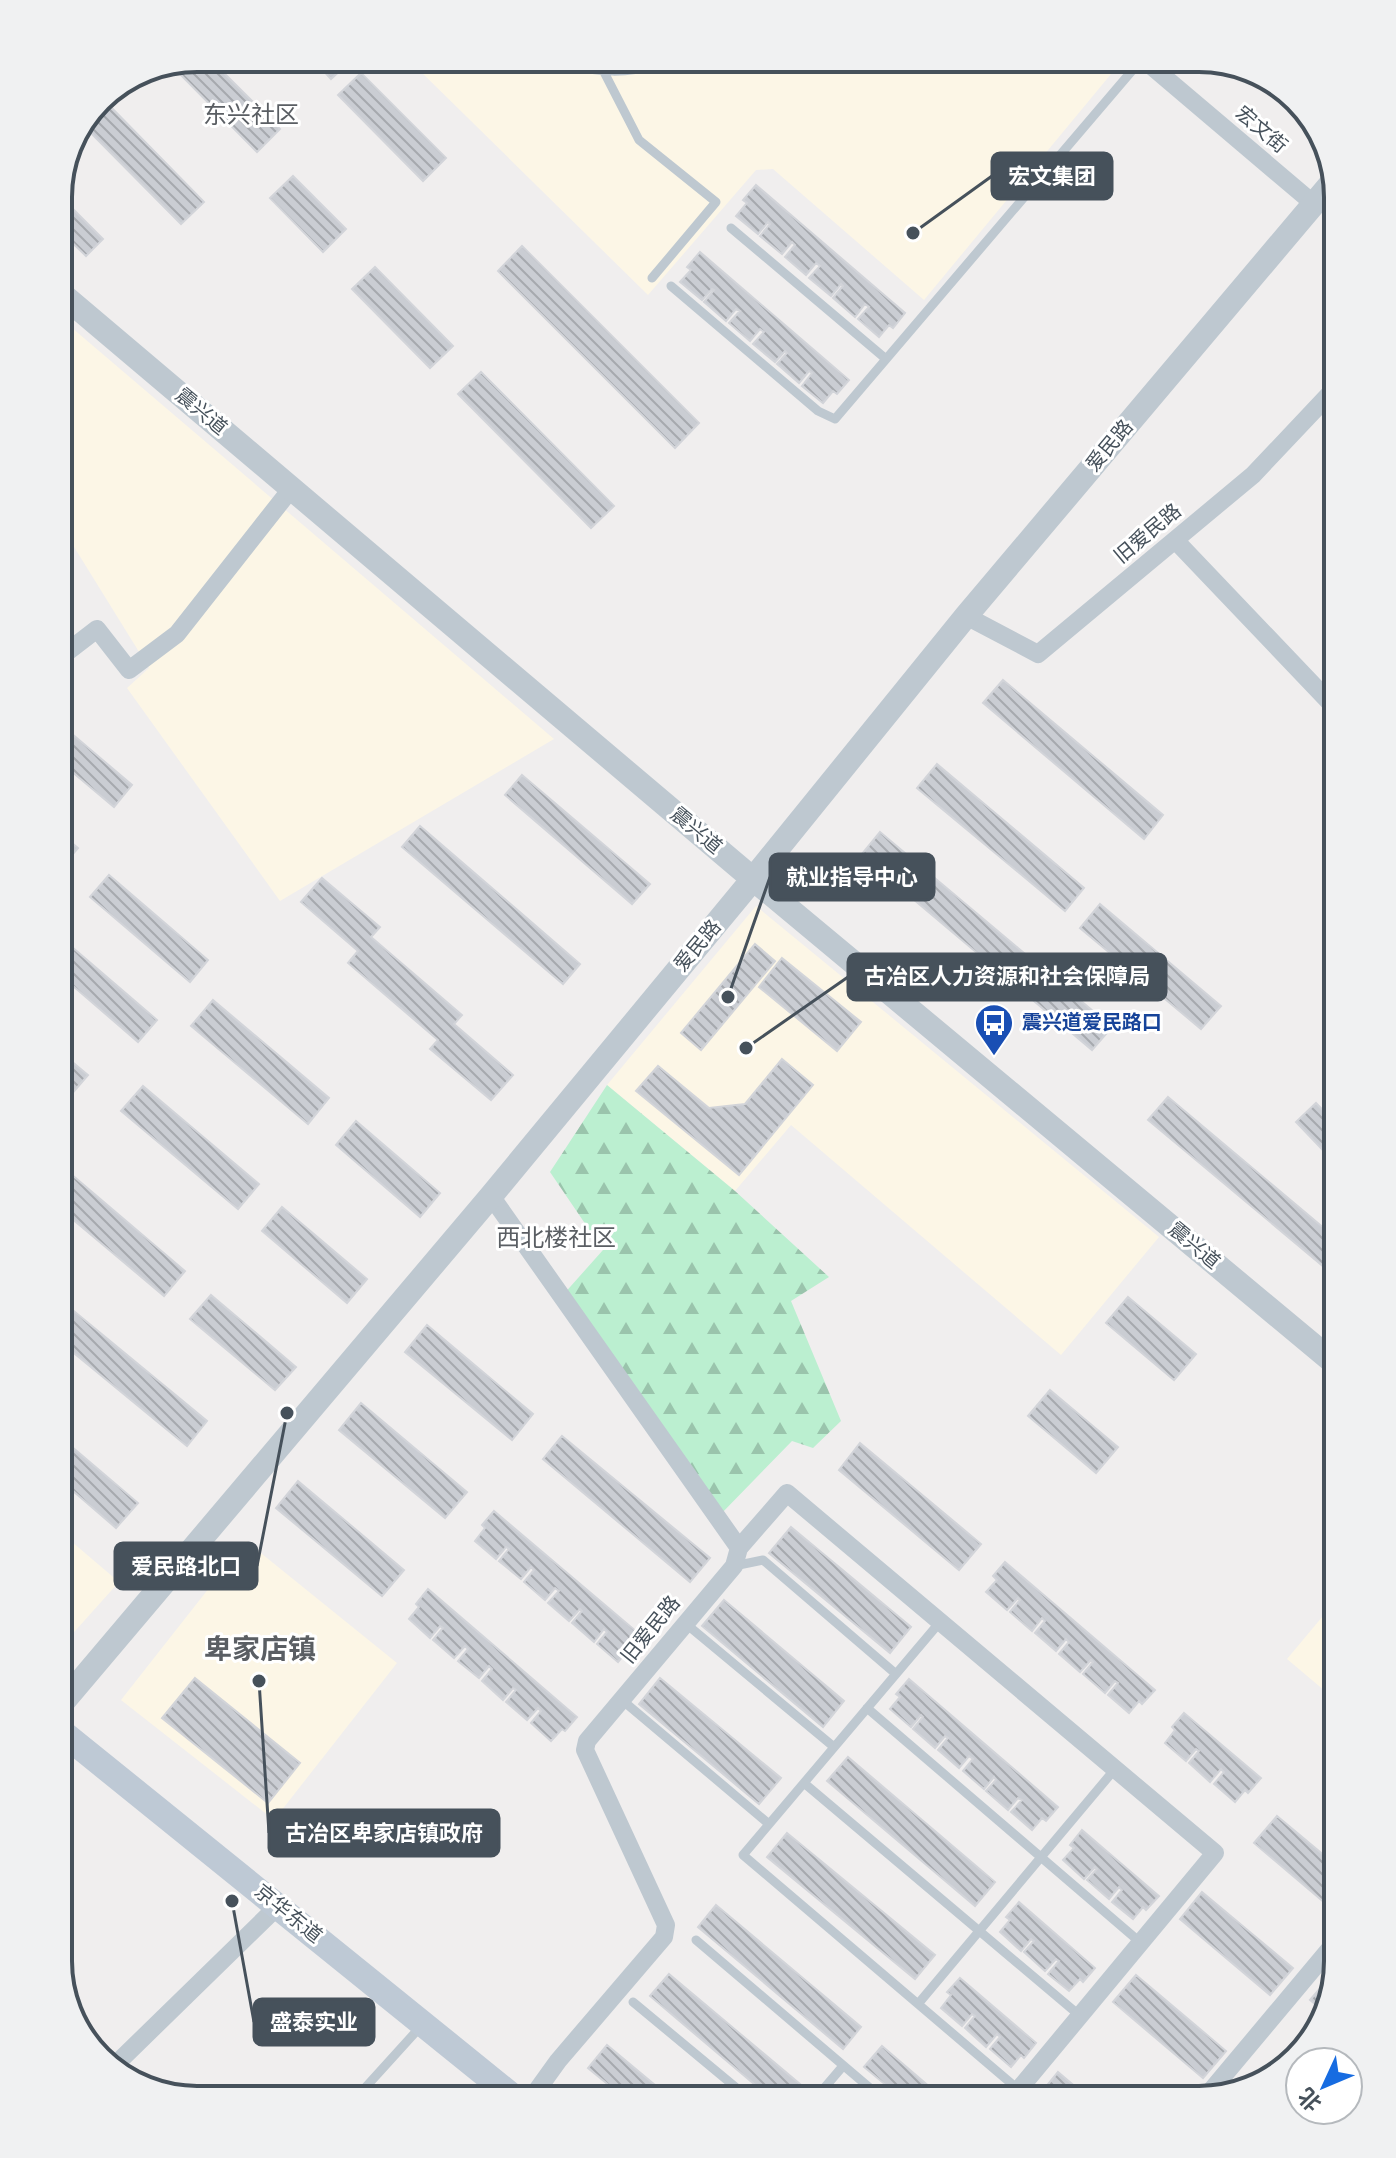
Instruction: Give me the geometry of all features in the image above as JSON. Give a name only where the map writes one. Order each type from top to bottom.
[{"type":"main road","name":"京华东道","points":[[72,1740],[500,2086]]},
{"type":"street","name":"宏文街","points":[[1157,72],[1314,204]]},
{"type":"street","name":"爱民路","points":[[72,1691],[491,1196],[966,616],[1324,192]]},
{"type":"street","name":"震兴道","points":[[72,303],[753,879],[1324,1354]]},
{"type":"street","name":"旧爱民路","points":[[966,616],[1038,654],[1253,475],[1324,400]]},
{"type":"street","points":[[72,648],[97,629],[129,670],[177,634],[291,489]]},
{"type":"street","points":[[1175,540],[1324,696]]},
{"type":"street","points":[[491,1196],[739,1548],[787,1493],[1215,1853],[1021,2086]]},
{"type":"street","name":"旧爱民路","points":[[540,2086],[664,1937],[666,1925],[585,1750],[587,1741],[734,1566],[739,1548]]},
{"type":"street","points":[[121,2059],[278,1906]]},
{"type":"street","points":[[1216,2085],[1324,1956]]},
{"type":"lane","points":[[594,72],[604,72],[639,140],[716,202],[652,278]]},
{"type":"lane","points":[[671,286],[818,411],[835,419],[1131,72]]},
{"type":"lane","points":[[731,228],[886,359]]},
{"type":"lane","points":[[734,1566],[763,1560],[896,1674]]},
{"type":"lane","points":[[940,1622],[743,1855],[918,2004],[1005,2086]]},
{"type":"lane","points":[[685,1623],[834,1747]]},
{"type":"lane","points":[[622,1700],[769,1824]]},
{"type":"lane","points":[[867,1708],[1141,1943]]},
{"type":"lane","points":[[918,2004],[1115,1769]]},
{"type":"lane","points":[[804,1783],[1079,2015]]},
{"type":"lane","points":[[696,1940],[867,2086]]},
{"type":"lane","points":[[633,2002],[734,2086]]},
{"type":"lane","points":[[367,2086],[423,2024]]},
{"type":"lane","points":[[826,2086],[843,2066]]},
{"type":"shaded area","points":[[421,72],[1113,72],[924,300],[773,169],[756,170],[648,295]]},
{"type":"shaded area","points":[[72,328],[554,739],[280,901],[127,688],[149,668],[72,544]]},
{"type":"shaded area","points":[[756,906],[1159,1237],[1061,1355],[791,1125],[735,1191],[607,1085]]},
{"type":"shaded area","points":[[246,1541],[397,1663],[274,1820],[121,1700]]},
{"type":"shaded area","points":[[72,1542],[119,1582],[72,1634]]},
{"type":"shaded area","points":[[1324,1615],[1324,1690],[1287,1659]]},
{"type":"green space","points":[[607,1085],[735,1191],[829,1277],[791,1301],[841,1421],[813,1448],[792,1441],[719,1516],[562,1296],[603,1250],[550,1172]]},
{"type":"building","points":[[223,72],[280,129],[257,152],[179,73]]},
{"type":"building","points":[[325,72],[339,72],[331,79]]},
{"type":"building","points":[[361,73],[446,158],[423,181],[338,95]]},
{"type":"building","points":[[111,107],[204,202],[181,224],[91,133]]},
{"type":"building","points":[[293,176],[346,229],[323,252],[270,198]]},
{"type":"building","points":[[756,185],[905,313],[893,328],[889,325],[879,337],[858,319],[869,307],[865,304],[855,317],[833,298],[843,286],[841,284],[831,296],[809,278],[820,266],[816,263],[806,275],[785,257],[795,245],[792,242],[782,254],[760,236],[770,224],[768,222],[758,234],[736,216],[747,203],[743,200]]},
{"type":"building","points":[[72,208],[103,239],[86,256],[72,242]]},
{"type":"building","points":[[522,246],[699,423],[675,448],[498,271]]},
{"type":"building","points":[[700,252],[849,380],[837,394],[833,391],[823,403],[802,386],[812,373],[809,371],[799,383],[777,364],[787,353],[785,351],[775,362],[753,344],[764,332],[760,329],[750,341],[729,323],[740,311],[736,309],[726,321],[704,302],[714,290],[702,300],[680,282],[691,270],[687,267]]},
{"type":"building","points":[[375,267],[453,346],[430,368],[352,289]]},
{"type":"building","points":[[481,372],[614,506],[591,528],[458,394]]},
{"type":"building","points":[[1003,680],[1163,815],[1144,839],[983,703]]},
{"type":"building","points":[[72,734],[132,785],[114,807],[72,772]]},
{"type":"building","points":[[937,764],[1084,888],[1065,911],[917,788]]},
{"type":"building","points":[[522,775],[650,884],[632,904],[505,795]]},
{"type":"building","points":[[420,826],[580,964],[563,984],[402,847]]},
{"type":"building","points":[[880,832],[1112,1027],[1092,1050],[861,855]]},
{"type":"building","points":[[109,875],[208,960],[190,982],[90,897]]},
{"type":"building","points":[[322,878],[380,927],[371,937],[462,1015],[454,1024],[513,1075],[491,1100],[430,1049],[438,1040],[348,963],[358,951],[301,902]]},
{"type":"building","points":[[1100,904],[1221,1006],[1201,1029],[1080,928]]},
{"type":"building","points":[[755,944],[775,961],[701,1050],[681,1033]]},
{"type":"building","points":[[72,947],[157,1020],[138,1042],[72,985]]},
{"type":"building","points":[[782,958],[861,1022],[837,1051],[759,987]]},
{"type":"building","points":[[213,1000],[329,1098],[308,1124],[191,1026]]},
{"type":"building","points":[[782,1059],[813,1085],[739,1175],[636,1091],[658,1066],[709,1108],[745,1104]]},
{"type":"building","points":[[72,1062],[88,1075],[72,1094]]},
{"type":"building","points":[[143,1086],[259,1184],[238,1209],[121,1111]]},
{"type":"building","points":[[1168,1097],[1324,1228],[1324,1267],[1148,1120]]},
{"type":"building","points":[[1316,1103],[1324,1111],[1324,1151],[1296,1122]]},
{"type":"building","points":[[356,1121],[440,1193],[420,1217],[336,1145]]},
{"type":"building","points":[[72,1175],[185,1271],[164,1296],[72,1219]]},
{"type":"building","points":[[282,1207],[367,1279],[347,1303],[262,1231]]},
{"type":"building","points":[[211,1295],[296,1367],[275,1390],[190,1319]]},
{"type":"building","points":[[1128,1297],[1196,1354],[1174,1380],[1106,1323]]},
{"type":"building","points":[[72,1310],[207,1421],[187,1446],[72,1352]]},
{"type":"building","points":[[427,1325],[533,1414],[512,1440],[405,1352]]},
{"type":"building","points":[[1050,1390],[1118,1447],[1096,1473],[1028,1416]]},
{"type":"building","points":[[361,1403],[467,1492],[445,1518],[339,1430]]},
{"type":"building","points":[[562,1436],[710,1558],[690,1582],[543,1459]]},
{"type":"building","points":[[860,1443],[981,1544],[959,1570],[839,1470]]},
{"type":"building","points":[[72,1447],[138,1503],[116,1528],[72,1490]]},
{"type":"building","points":[[298,1481],[404,1570],[382,1596],[276,1508]]},
{"type":"building","points":[[494,1511],[644,1638],[631,1653],[628,1650],[618,1662],[597,1644],[607,1632],[604,1629],[594,1642],[572,1623],[582,1611],[580,1609],[569,1621],[548,1603],[559,1591],[555,1588],[545,1600],[524,1582],[534,1570],[531,1567],[521,1579],[499,1561],[509,1549],[506,1547],[496,1559],[475,1541],[485,1528],[482,1525]]},
{"type":"building","points":[[791,1527],[911,1627],[890,1653],[769,1553]]},
{"type":"building","points":[[1005,1562],[1155,1690],[1142,1704],[1139,1701],[1129,1713],[1108,1695],[1118,1683],[1115,1681],[1105,1693],[1083,1674],[1093,1662],[1091,1660],[1080,1672],[1059,1654],[1069,1642],[1066,1639],[1056,1651],[1035,1633],[1045,1621],[1042,1618],[1032,1631],[1010,1612],[1020,1600],[1018,1598],[1007,1610],[986,1592],[997,1580],[993,1576]]},
{"type":"building","points":[[428,1589],[577,1717],[565,1731],[562,1729],[551,1741],[531,1723],[541,1711],[538,1708],[527,1720],[506,1702],[516,1690],[513,1688],[503,1700],[482,1681],[492,1669],[489,1666],[479,1678],[458,1661],[468,1649],[465,1646],[454,1658],[433,1640],[443,1628],[440,1626],[430,1638],[409,1619]]},
{"type":"building","points":[[724,1600],[844,1701],[823,1727],[702,1626]]},
{"type":"building","points":[[195,1678],[300,1763],[268,1803],[162,1718]]},
{"type":"building","points":[[660,1678],[781,1778],[759,1804],[639,1704]]},
{"type":"building","points":[[909,1679],[1058,1807],[1046,1821],[1042,1818],[1032,1830],[1011,1812],[1022,1800],[1018,1798],[1008,1810],[986,1791],[996,1780],[994,1777],[984,1789],[963,1771],[973,1759],[969,1756],[959,1768],[938,1750],[948,1738],[945,1736],[935,1748],[913,1729],[923,1717],[921,1715],[911,1727],[890,1709],[900,1697],[896,1694]]},
{"type":"building","points":[[1184,1713],[1261,1778],[1235,1802],[1214,1784],[1224,1772],[1221,1769],[1210,1782],[1189,1763],[1199,1751],[1196,1749],[1186,1761],[1165,1743],[1175,1730],[1172,1727]]},
{"type":"building","points":[[848,1757],[995,1882],[975,1906],[827,1781]]},
{"type":"building","points":[[1277,1816],[1324,1855],[1324,1902],[1254,1843]]},
{"type":"building","points":[[1082,1830],[1159,1896],[1133,1919],[1112,1902],[1122,1890],[1119,1887],[1109,1899],[1087,1880],[1097,1869],[1095,1867],[1084,1879],[1063,1860],[1074,1848],[1070,1845]]},
{"type":"building","points":[[787,1833],[935,1955],[915,1979],[767,1857]]},
{"type":"building","points":[[1202,1892],[1293,1968],[1270,1995],[1180,1919]]},
{"type":"building","points":[[1019,1902],[1095,1968],[1083,1982],[1080,1979],[1069,1991],[1048,1974],[1059,1961],[1056,1959],[1045,1971],[1024,1952],[1034,1941],[1031,1939],[1021,1951],[1000,1932],[1010,1920],[1006,1917]]},
{"type":"building","points":[[716,1905],[861,2027],[843,2049],[698,1927]]},
{"type":"building","points":[[669,1974],[802,2086],[756,2086],[650,1996]]},
{"type":"building","points":[[1136,1975],[1226,2051],[1203,2078],[1113,2002]]},
{"type":"building","points":[[960,1978],[1036,2043],[1024,2058],[1021,2055],[1011,2067],[990,2049],[1000,2037],[997,2034],[986,2047],[965,2028],[975,2016],[972,2014],[962,2026],[941,2008],[951,1995],[947,1992]]},
{"type":"building","points":[[1321,1987],[1316,2005],[1310,2000]]},
{"type":"building","points":[[607,2045],[656,2086],[610,2086],[588,2068]]},
{"type":"building","points":[[882,2046],[929,2086],[887,2086],[864,2067]]},
{"type":"building","points":[[1058,2072],[1074,2086],[1046,2086]]},
{"type":"place","name":"宏文集团","points":[[913,233]]},
{"type":"place","name":"就业指导中心","points":[[728,997]]},
{"type":"place","name":"古冶区人力资源和社会保障局","points":[[746,1048]]},
{"type":"place","name":"震兴道爱民路口","points":[[994,1057]]},
{"type":"place","name":"爱民路北口","points":[[287,1413]]},
{"type":"place","name":"古冶区卑家店镇政府","points":[[259,1681]]},
{"type":"place","name":"盛泰实业","points":[[232,1901]]},
{"type":"district","name":"东兴社区","points":[[251,115]]},
{"type":"district","name":"西北楼社区","points":[[556,1238]]},
{"type":"district","name":"卑家店镇","points":[[260,1650]]}]
